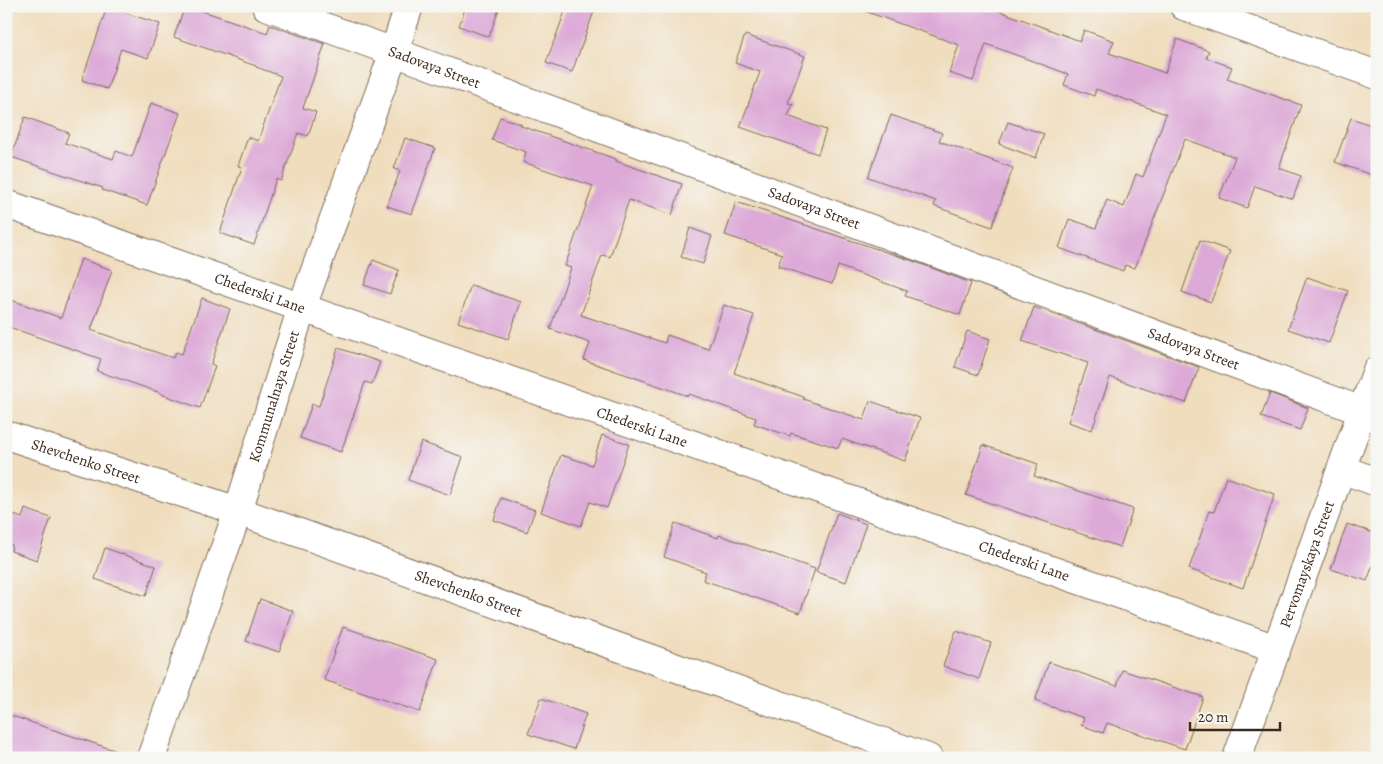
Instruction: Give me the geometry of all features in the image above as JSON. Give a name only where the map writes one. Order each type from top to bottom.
[{"type":"street","name":"Sadovaya Street","points":[[266,6],[1362,411]]},
{"type":"street","name":"Kommunalnaya Street","points":[[151,758],[238,511],[302,308],[409,6]]},
{"type":"street","points":[[1184,6],[1377,74]]},
{"type":"street","name":"Chederski Lane","points":[[6,204],[1276,649]]},
{"type":"street","name":"Pervomayskaya Street","points":[[1237,758],[1377,370]]},
{"type":"street","name":"Shevchenko Street","points":[[6,435],[238,511],[928,758]]},
{"type":"street","points":[[1341,469],[1377,482]]},
{"type":"building","points":[[185,6],[267,33],[270,25],[325,44],[303,108],[316,112],[308,136],[298,133],[281,181],[276,179],[254,245],[220,233],[242,167],[238,166],[248,137],[258,141],[281,76],[174,37]]},
{"type":"building","points":[[466,6],[500,6],[489,37],[459,26]]},
{"type":"building","points":[[567,6],[596,6],[572,72],[546,63]]},
{"type":"building","points":[[859,6],[986,6],[1080,41],[1084,30],[1114,41],[1109,53],[1165,73],[1177,39],[1209,51],[1206,58],[1232,67],[1227,79],[1301,105],[1279,168],[1301,176],[1293,199],[1255,186],[1247,208],[1219,198],[1235,157],[1185,139],[1135,268],[1125,265],[1123,271],[1059,248],[1069,219],[1096,228],[1107,200],[1124,207],[1136,174],[1143,177],[1166,114],[1096,89],[1094,96],[1064,85],[1068,74],[986,44],[973,81],[949,73],[959,45],[859,9]]},
{"type":"building","points":[[107,7],[160,24],[148,58],[121,49],[107,89],[82,80]]},
{"type":"building","points":[[745,35],[805,56],[788,103],[793,104],[788,116],[826,130],[818,154],[740,127],[760,72],[735,63]]},
{"type":"building","points":[[151,103],[180,113],[147,205],[11,157],[25,117],[69,133],[65,143],[113,159],[116,151],[132,157]]},
{"type":"building","points":[[891,115],[942,133],[939,141],[1013,168],[992,227],[934,206],[936,201],[868,177]]},
{"type":"building","points":[[500,117],[682,184],[672,215],[629,200],[610,257],[602,255],[581,315],[665,343],[667,335],[708,349],[724,305],[754,315],[734,373],[864,420],[870,401],[920,418],[905,461],[842,439],[838,448],[791,433],[790,436],[754,424],[756,418],[584,360],[590,343],[550,329],[571,268],[565,266],[593,186],[523,162],[526,152],[492,140]]},
{"type":"building","points":[[1351,118],[1377,127],[1377,177],[1335,162]]},
{"type":"building","points":[[1008,122],[1044,134],[1036,158],[999,144]]},
{"type":"building","points":[[405,138],[435,148],[412,214],[387,206],[400,171],[394,169]]},
{"type":"building","points":[[736,202],[916,262],[971,283],[960,315],[905,296],[907,291],[838,266],[832,284],[778,266],[782,254],[725,235]]},
{"type":"building","points":[[690,228],[712,236],[703,264],[681,257]]},
{"type":"building","points":[[1200,240],[1230,251],[1211,302],[1182,292]]},
{"type":"building","points":[[81,259],[112,270],[91,330],[173,358],[176,352],[182,354],[202,298],[230,309],[211,364],[215,366],[200,408],[97,371],[101,359],[6,326],[6,298],[61,318]]},
{"type":"building","points":[[373,260],[399,270],[390,294],[364,285]]},
{"type":"building","points":[[1307,277],[1348,291],[1329,343],[1288,329]]},
{"type":"building","points":[[471,285],[521,302],[508,339],[458,322]]},
{"type":"building","points":[[1034,307],[1199,367],[1186,403],[1110,377],[1092,430],[1068,422],[1088,363],[1022,341]]},
{"type":"building","points":[[967,331],[990,339],[978,375],[955,367]]},
{"type":"building","points":[[338,348],[380,362],[372,384],[365,382],[341,452],[300,438],[312,404],[319,406]]},
{"type":"building","points":[[1270,393],[1308,408],[1300,430],[1261,417]]},
{"type":"building","points":[[602,435],[629,444],[607,508],[590,502],[581,526],[541,512],[561,455],[592,465]]},
{"type":"building","points":[[421,442],[463,457],[450,495],[408,480]]},
{"type":"building","points":[[983,445],[1038,464],[1034,476],[1133,509],[1120,547],[966,495]]},
{"type":"building","points":[[1226,477],[1275,494],[1243,588],[1189,569],[1209,511],[1214,512]]},
{"type":"building","points":[[501,498],[535,510],[527,532],[494,520]]},
{"type":"building","points":[[25,509],[51,518],[37,560],[11,551],[12,545],[6,543],[6,512],[22,518]]},
{"type":"building","points":[[837,513],[866,524],[846,582],[816,572]]},
{"type":"building","points":[[675,523],[718,538],[719,535],[815,569],[800,613],[703,580],[706,572],[664,557]]},
{"type":"building","points":[[1347,524],[1377,534],[1377,554],[1367,581],[1331,569]]},
{"type":"building","points":[[105,548],[156,566],[146,596],[95,579]]},
{"type":"building","points":[[260,599],[293,611],[279,652],[246,641]]},
{"type":"building","points":[[343,627],[438,659],[420,712],[324,680]]},
{"type":"building","points":[[956,631],[991,643],[979,679],[943,666]]},
{"type":"building","points":[[1049,662],[1117,686],[1122,670],[1203,697],[1185,749],[1107,723],[1103,733],[1081,725],[1084,718],[1035,701]]},
{"type":"building","points":[[541,698],[586,714],[574,749],[528,734]]},
{"type":"building","points":[[6,714],[123,753],[122,758],[6,758]]}]
